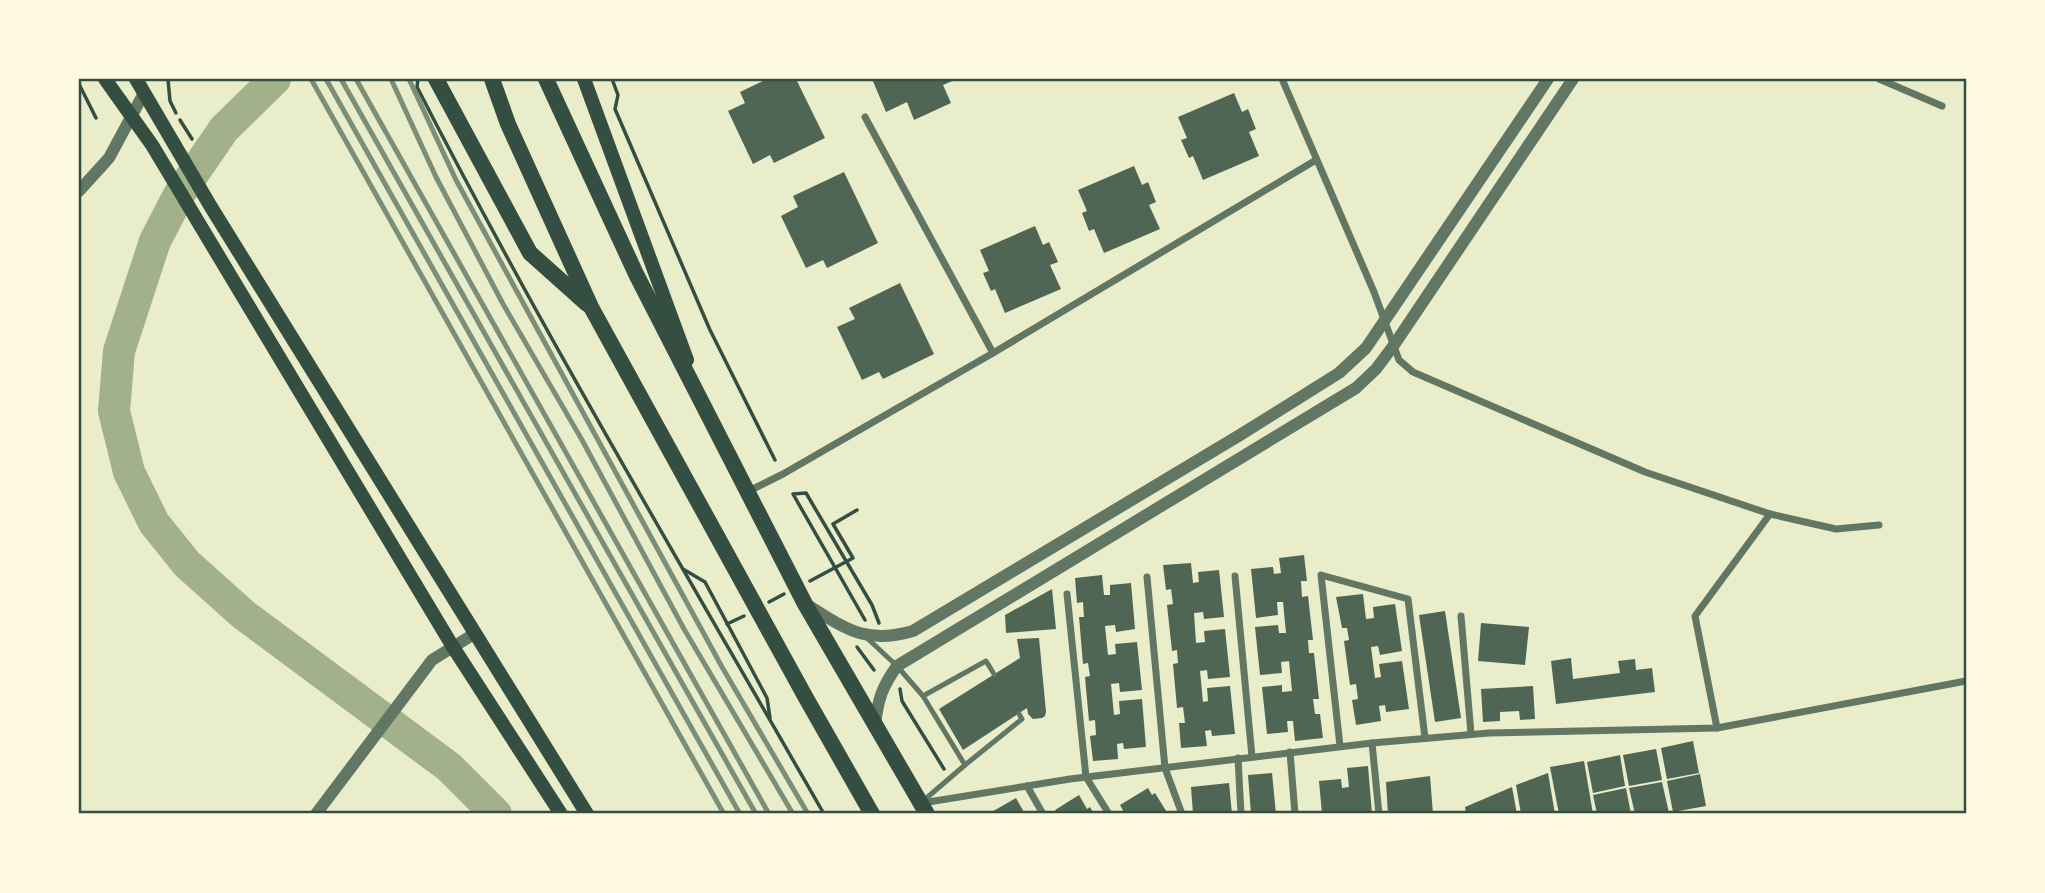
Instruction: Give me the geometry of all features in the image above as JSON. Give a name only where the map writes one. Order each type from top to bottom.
[{"type":"highway","points":[[436,79],[530,253],[592,307]]},
{"type":"highway","points":[[492,79],[508,124],[592,307],[872,814]]},
{"type":"highway","points":[[546,79],[636,274],[805,604],[924,809]]},
{"type":"main road","points":[[105,79],[161,159],[453,647],[561,814]]},
{"type":"main road","points":[[136,79],[211,207],[587,814]]},
{"type":"main road","points":[[585,83],[703,404]]},
{"type":"street","points":[[1283,79],[1385,320],[1399,360],[1413,372],[1645,471],[1770,514],[1836,529],[1879,525]]},
{"type":"street","points":[[805,604],[865,636],[896,636],[913,631],[1339,373],[1366,348],[1548,79]]},
{"type":"street","points":[[875,725],[878,698],[897,666],[1356,388],[1376,369],[1394,345],[1573,79]]},
{"type":"street","points":[[1879,79],[1942,106]]},
{"type":"street","points":[[79,191],[109,158],[144,93]]},
{"type":"street","points":[[865,117],[993,353]]},
{"type":"street","points":[[748,491],[783,474],[993,353],[1317,160]]},
{"type":"street","points":[[1717,728],[1695,616],[1770,514]]},
{"type":"street","points":[[1340,746],[1321,575],[1408,598],[1426,738]]},
{"type":"street","points":[[1235,576],[1252,757]]},
{"type":"street","points":[[1147,577],[1165,768],[1182,814]]},
{"type":"street","points":[[1067,594],[1086,777],[1109,814]]},
{"type":"street","points":[[1461,617],[1471,734]]},
{"type":"street","points":[[316,814],[432,660],[474,634]]},
{"type":"street","points":[[924,809],[1027,786],[1290,751],[1471,734],[1717,728],[1966,681]]},
{"type":"street","points":[[1372,743],[1379,814]]},
{"type":"street","points":[[1290,751],[1295,814]]},
{"type":"street","points":[[1238,758],[1241,814]]},
{"type":"street","points":[[1027,786],[1043,814]]},
{"type":"lane","points":[[865,636],[897,666],[923,696],[965,765]]},
{"type":"lane","points":[[923,696],[986,661],[994,674]]},
{"type":"lane","points":[[924,809],[965,765],[1022,719],[1018,713]]},
{"type":"path","points":[[168,79],[170,101],[192,139]]},
{"type":"path","points":[[415,79],[560,356],[824,814]]},
{"type":"path","points":[[612,79],[618,95],[615,109],[710,330],[775,460]]},
{"type":"path","points":[[79,84],[96,118]]},
{"type":"path","points":[[865,620],[793,494],[806,493],[872,605],[879,622]]},
{"type":"path","points":[[846,562],[853,558],[833,524],[857,510]]},
{"type":"path","points":[[681,568],[705,582],[767,698],[770,720]]},
{"type":"path","points":[[857,647],[874,670]]},
{"type":"path","points":[[900,689],[902,701],[944,769]]},
{"type":"building","points":[[767,79],[796,79],[825,138],[774,163],[770,155],[753,164],[728,111],[745,103],[740,92]]},
{"type":"building","points":[[872,79],[957,79],[943,85],[951,103],[914,120],[907,102],[886,112]]},
{"type":"building","points":[[1234,93],[1242,112],[1248,109],[1256,129],[1249,132],[1259,156],[1203,180],[1193,156],[1189,158],[1181,140],[1187,138],[1178,117]]},
{"type":"building","points":[[1134,166],[1142,185],[1148,182],[1156,202],[1149,205],[1160,229],[1104,253],[1094,229],[1089,231],[1082,213],[1087,211],[1078,190]]},
{"type":"building","points":[[844,172],[878,243],[827,268],[823,260],[806,268],[781,216],[798,207],[793,196]]},
{"type":"building","points":[[1035,226],[1043,245],[1049,242],[1058,262],[1050,265],[1061,289],[1005,313],[995,289],[991,291],[983,273],[989,271],[980,250]]},
{"type":"building","points":[[900,283],[934,354],[883,379],[879,372],[862,380],[837,327],[855,319],[849,308]]},
{"type":"building","points":[[1304,555],[1307,581],[1301,581],[1302,597],[1308,596],[1313,640],[1308,640],[1309,653],[1314,653],[1319,699],[1313,699],[1315,714],[1320,714],[1323,738],[1295,741],[1293,721],[1287,721],[1288,732],[1267,734],[1262,687],[1282,685],[1282,692],[1292,691],[1289,661],[1281,662],[1282,673],[1260,675],[1255,627],[1278,625],[1279,633],[1286,633],[1283,602],[1277,602],[1278,615],[1256,618],[1251,569],[1273,567],[1274,574],[1281,573],[1279,558]]},
{"type":"building","points":[[1191,563],[1193,583],[1199,582],[1198,572],[1219,570],[1224,617],[1204,619],[1203,612],[1194,613],[1196,643],[1205,642],[1204,631],[1225,629],[1230,677],[1208,679],[1207,670],[1200,671],[1203,702],[1208,701],[1207,688],[1230,686],[1235,734],[1212,736],[1211,730],[1205,731],[1207,746],[1181,748],[1179,723],[1185,723],[1183,707],[1177,708],[1173,664],[1178,663],[1177,650],[1172,651],[1167,605],[1173,604],[1171,589],[1166,590],[1163,565]]},
{"type":"building","points":[[1102,575],[1104,595],[1110,595],[1110,585],[1131,583],[1135,629],[1116,632],[1115,625],[1105,626],[1108,655],[1116,654],[1115,644],[1137,642],[1142,690],[1120,692],[1119,683],[1111,684],[1114,715],[1120,714],[1119,701],[1142,699],[1146,747],[1124,749],[1123,743],[1117,744],[1118,759],[1093,761],[1090,736],[1096,735],[1095,720],[1089,721],[1085,677],[1090,676],[1088,663],[1083,664],[1079,617],[1084,617],[1083,602],[1077,603],[1075,578]]},
{"type":"building","points":[[1052,589],[1056,629],[1006,633],[1005,615]]},
{"type":"building","points":[[1363,594],[1366,619],[1374,618],[1373,607],[1395,604],[1402,651],[1380,655],[1378,646],[1371,647],[1375,678],[1381,677],[1379,664],[1402,661],[1409,709],[1386,712],[1385,705],[1379,706],[1381,721],[1356,725],[1352,700],[1358,699],[1356,684],[1350,685],[1344,641],[1349,640],[1347,628],[1342,628],[1336,597]]},
{"type":"building","points":[[1445,611],[1461,718],[1435,722],[1419,615]]},
{"type":"building","points":[[1481,623],[1529,627],[1525,665],[1478,661]]},
{"type":"building","points":[[1039,638],[1045,716],[1033,719],[1027,708],[963,750],[939,709],[1020,658],[1017,639]]},
{"type":"building","points":[[1571,658],[1573,679],[1620,673],[1618,661],[1635,659],[1636,670],[1652,668],[1655,692],[1556,704],[1551,661]]},
{"type":"building","points":[[1533,686],[1535,719],[1520,720],[1519,711],[1500,712],[1500,721],[1483,722],[1481,689]]},
{"type":"building","points":[[1693,741],[1699,773],[1667,779],[1661,748]]},
{"type":"building","points":[[1656,749],[1662,780],[1629,786],[1623,755]]},
{"type":"building","points":[[1620,755],[1625,786],[1593,793],[1587,762]]},
{"type":"building","points":[[1584,761],[1593,814],[1559,814],[1550,767]]},
{"type":"building","points":[[1368,766],[1372,814],[1322,814],[1319,781],[1341,779],[1342,788],[1349,787],[1347,768]]},
{"type":"building","points":[[1272,773],[1276,814],[1251,814],[1248,775]]},
{"type":"building","points":[[1548,773],[1555,814],[1521,814],[1516,785]]},
{"type":"building","points":[[1700,774],[1706,806],[1673,812],[1667,781]]},
{"type":"building","points":[[1430,776],[1433,814],[1388,814],[1386,782]]},
{"type":"building","points":[[1662,782],[1669,813],[1635,814],[1629,788]]},
{"type":"building","points":[[1229,783],[1232,814],[1193,814],[1191,787]]},
{"type":"building","points":[[1512,787],[1517,814],[1466,814],[1465,807]]},
{"type":"building","points":[[1148,788],[1152,795],[1155,793],[1168,814],[1125,814],[1120,805]]},
{"type":"building","points":[[1626,788],[1631,814],[1597,814],[1593,795]]},
{"type":"building","points":[[1079,795],[1087,809],[1090,807],[1094,814],[1058,814],[1055,810]]},
{"type":"building","points":[[1016,798],[1025,814],[988,814]]},
{"type":"waterway","points":[[275,79],[224,129],[180,193],[155,241],[119,351],[114,411],[129,472],[154,523],[187,564],[244,615],[449,767],[496,814]]},
{"type":"railway","points":[[311,79],[724,814]]},
{"type":"railway","points":[[326,79],[740,814]]},
{"type":"railway","points":[[341,79],[756,814]]},
{"type":"railway","points":[[356,79],[769,814]]},
{"type":"railway","points":[[391,79],[436,177],[503,304],[582,440],[684,629],[793,814]]},
{"type":"railway","points":[[409,79],[456,180],[722,667],[808,814]]}]
